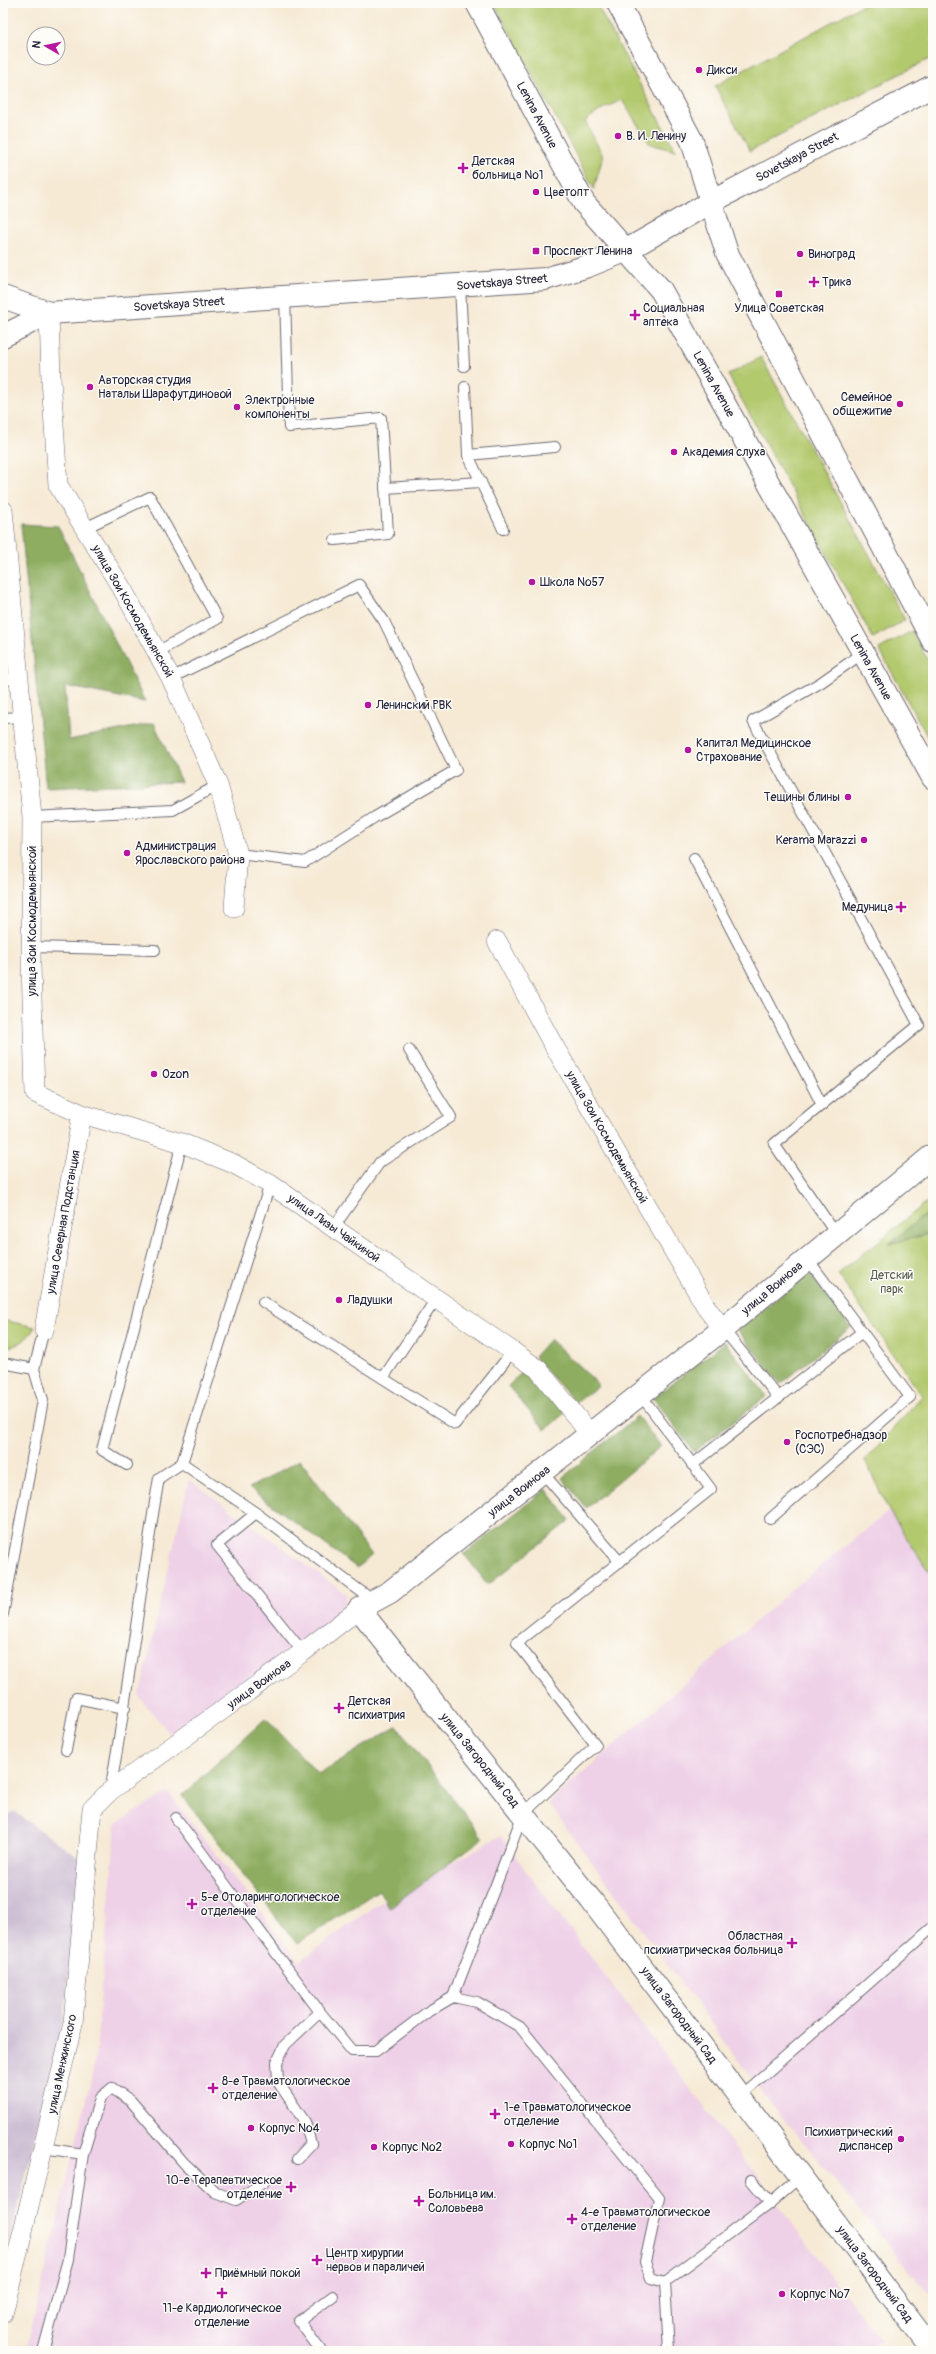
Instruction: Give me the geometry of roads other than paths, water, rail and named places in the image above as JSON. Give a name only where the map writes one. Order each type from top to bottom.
[{"type":"street","name":"Lenina Avenue","points":[[477,3],[584,203],[661,290],[933,778]]},
{"type":"street","points":[[618,3],[692,141],[727,253],[753,306],[930,628]]},
{"type":"street","name":"Sovetskaya Street","points":[[3,336],[49,313],[545,279],[588,266],[625,251],[711,202],[933,86]]},
{"type":"street","name":"Sovetskaya Street","points":[[3,297],[49,313]]},
{"type":"street","name":"улица Зои Космодемьянской","points":[[49,313],[51,379],[58,485],[124,592],[171,678],[218,785],[238,854],[234,908]]},
{"type":"street","name":"улица Зои Космодемьянской","points":[[3,510],[11,679],[23,716],[32,817],[31,947],[34,1093]]},
{"type":"street","name":"улица Зои Космодемьянской","points":[[497,941],[550,1039],[708,1310],[723,1329]]},
{"type":"street","name":"улица Лизы Чайкиной","points":[[34,1093],[82,1114],[182,1143],[234,1164],[270,1184],[538,1369],[590,1434]]},
{"type":"street","name":"улица Северная Подстанция","points":[[44,1330],[82,1114]]},
{"type":"street","name":"улица Воинова","points":[[92,1809],[110,1791],[367,1605],[390,1592],[723,1329],[933,1155]]},
{"type":"street","name":"улица Загородный Сад","points":[[367,1605],[523,1814],[740,2096],[933,2351]]},
{"type":"street","name":"улица Менжинского","points":[[3,2314],[73,2023],[92,1809]]},
{"type":"lane","points":[[460,286],[464,366]]},
{"type":"lane","points":[[285,296],[289,427],[381,418],[388,534],[335,540]]},
{"type":"lane","points":[[465,388],[468,455],[503,529]]},
{"type":"lane","points":[[468,455],[555,447]]},
{"type":"lane","points":[[385,488],[481,482]]},
{"type":"lane","points":[[85,528],[150,497],[217,619],[157,652]]},
{"type":"lane","points":[[171,678],[358,586],[384,621],[456,770],[305,862],[238,854]]},
{"type":"lane","points":[[836,1234],[774,1144],[920,1025],[753,721],[820,683],[863,653]]},
{"type":"lane","points":[[3,718],[23,716]]},
{"type":"lane","points":[[32,817],[173,810],[218,785]]},
{"type":"lane","points":[[694,858],[822,1105]]},
{"type":"lane","points":[[31,947],[155,950]]},
{"type":"lane","points":[[333,1228],[380,1162],[451,1116],[409,1050]]},
{"type":"lane","points":[[127,1465],[102,1450],[182,1143]]},
{"type":"lane","points":[[110,1791],[125,1708],[143,1568],[159,1478],[182,1463],[270,1184]]},
{"type":"lane","points":[[770,1519],[910,1397],[807,1258]]},
{"type":"lane","points":[[383,1378],[436,1299]]},
{"type":"lane","points":[[263,1302],[455,1424],[512,1352]]},
{"type":"lane","points":[[723,1329],[779,1398]]},
{"type":"lane","points":[[3,1614],[43,1400],[34,1369],[44,1330]]},
{"type":"lane","points":[[692,1465],[862,1332]]},
{"type":"lane","points":[[3,1363],[34,1369]]},
{"type":"lane","points":[[176,1818],[320,2012],[352,2051],[376,2051],[429,2011],[453,1997],[523,1814],[596,1745],[517,1643],[712,1489],[692,1465],[640,1394]]},
{"type":"lane","points":[[182,1463],[256,1513],[367,1605]]},
{"type":"lane","points":[[542,1472],[620,1562]]},
{"type":"lane","points":[[256,1513],[217,1545],[303,1652]]},
{"type":"lane","points":[[66,1750],[76,1698],[125,1708]]},
{"type":"lane","points":[[740,2096],[933,1927]]},
{"type":"lane","points":[[453,1997],[477,2002],[520,2028],[659,2198],[645,2262],[650,2278],[665,2282]]},
{"type":"lane","points":[[297,2159],[311,2144],[305,2122],[278,2082],[277,2062],[285,2045],[320,2012]]},
{"type":"lane","points":[[43,2351],[68,2259],[83,2154],[100,2098],[112,2088],[131,2101],[184,2162],[214,2192],[236,2200],[264,2182]]},
{"type":"lane","points":[[43,2148],[83,2154]]},
{"type":"lane","points":[[665,2282],[770,2203],[801,2176]]},
{"type":"lane","points":[[751,2180],[770,2203]]},
{"type":"lane","points":[[665,2282],[669,2351]]},
{"type":"lane","points":[[322,2351],[299,2321],[333,2296]]},
{"type":"place","name":"Дикси","points":[[699,70]]},
{"type":"place","name":"В. И. Ленину","points":[[618,136]]},
{"type":"place","name":"Детская больница №1","points":[[463,168]]},
{"type":"place","name":"Цветопт","points":[[536,192]]},
{"type":"place","name":"Проспект Ленина","points":[[536,251]]},
{"type":"place","name":"Виноград","points":[[800,254]]},
{"type":"place","name":"Трика","points":[[814,282]]},
{"type":"place","name":"Улица Советская","points":[[779,294]]},
{"type":"place","name":"Социальная аптека","points":[[635,315]]},
{"type":"place","name":"Авторская студия Натальи Шарафутдиновой","points":[[90,387]]},
{"type":"place","name":"Семейное общежитие","points":[[900,404]]},
{"type":"place","name":"Электронные компоненты","points":[[237,407]]},
{"type":"place","name":"Академия слуха","points":[[674,452]]},
{"type":"place","name":"Школа №57","points":[[532,582]]},
{"type":"place","name":"Ленинский РВК","points":[[368,705]]},
{"type":"place","name":"Капитал Медицинское Страхование","points":[[688,750]]},
{"type":"place","name":"Тещины блины","points":[[848,797]]},
{"type":"place","name":"Kerama Marazzi","points":[[864,840]]},
{"type":"place","name":"Администрация Ярославского района","points":[[127,853]]},
{"type":"place","name":"Медуница","points":[[901,907]]},
{"type":"place","name":"Ozon","points":[[154,1074]]},
{"type":"place","name":"Ладушки","points":[[339,1300]]},
{"type":"place","name":"Роспотребнадзор (СЭС)","points":[[787,1442]]},
{"type":"place","name":"Детская психиатрия","points":[[339,1708]]},
{"type":"place","name":"5-е Отоларингологическое отделение","points":[[192,1904]]},
{"type":"place","name":"Областная психиатрическая больница","points":[[792,1943]]},
{"type":"place","name":"8-е Травматологическое отделение","points":[[213,2088]]},
{"type":"place","name":"1-е Травматологическое отделение","points":[[495,2114]]},
{"type":"place","name":"Корпус №4","points":[[251,2128]]},
{"type":"place","name":"Психиатрический диспансер","points":[[901,2139]]},
{"type":"place","name":"Корпус №1","points":[[511,2144]]},
{"type":"place","name":"Корпус №2","points":[[374,2147]]},
{"type":"place","name":"10-е Терапевтическое отделение","points":[[291,2187]]},
{"type":"place","name":"Больница им. Соловьева","points":[[419,2201]]},
{"type":"place","name":"4-е Травматологическое отделение","points":[[572,2219]]},
{"type":"place","name":"Центр хирургии нервов и параличей","points":[[317,2260]]},
{"type":"place","name":"Приёмный покой","points":[[206,2273]]},
{"type":"place","name":"11-е Кардиологическое отделение","points":[[222,2293]]},
{"type":"place","name":"Корпус №7","points":[[782,2294]]},
{"type":"park label","name":"Детский парк","points":[[892,1282]]}]
